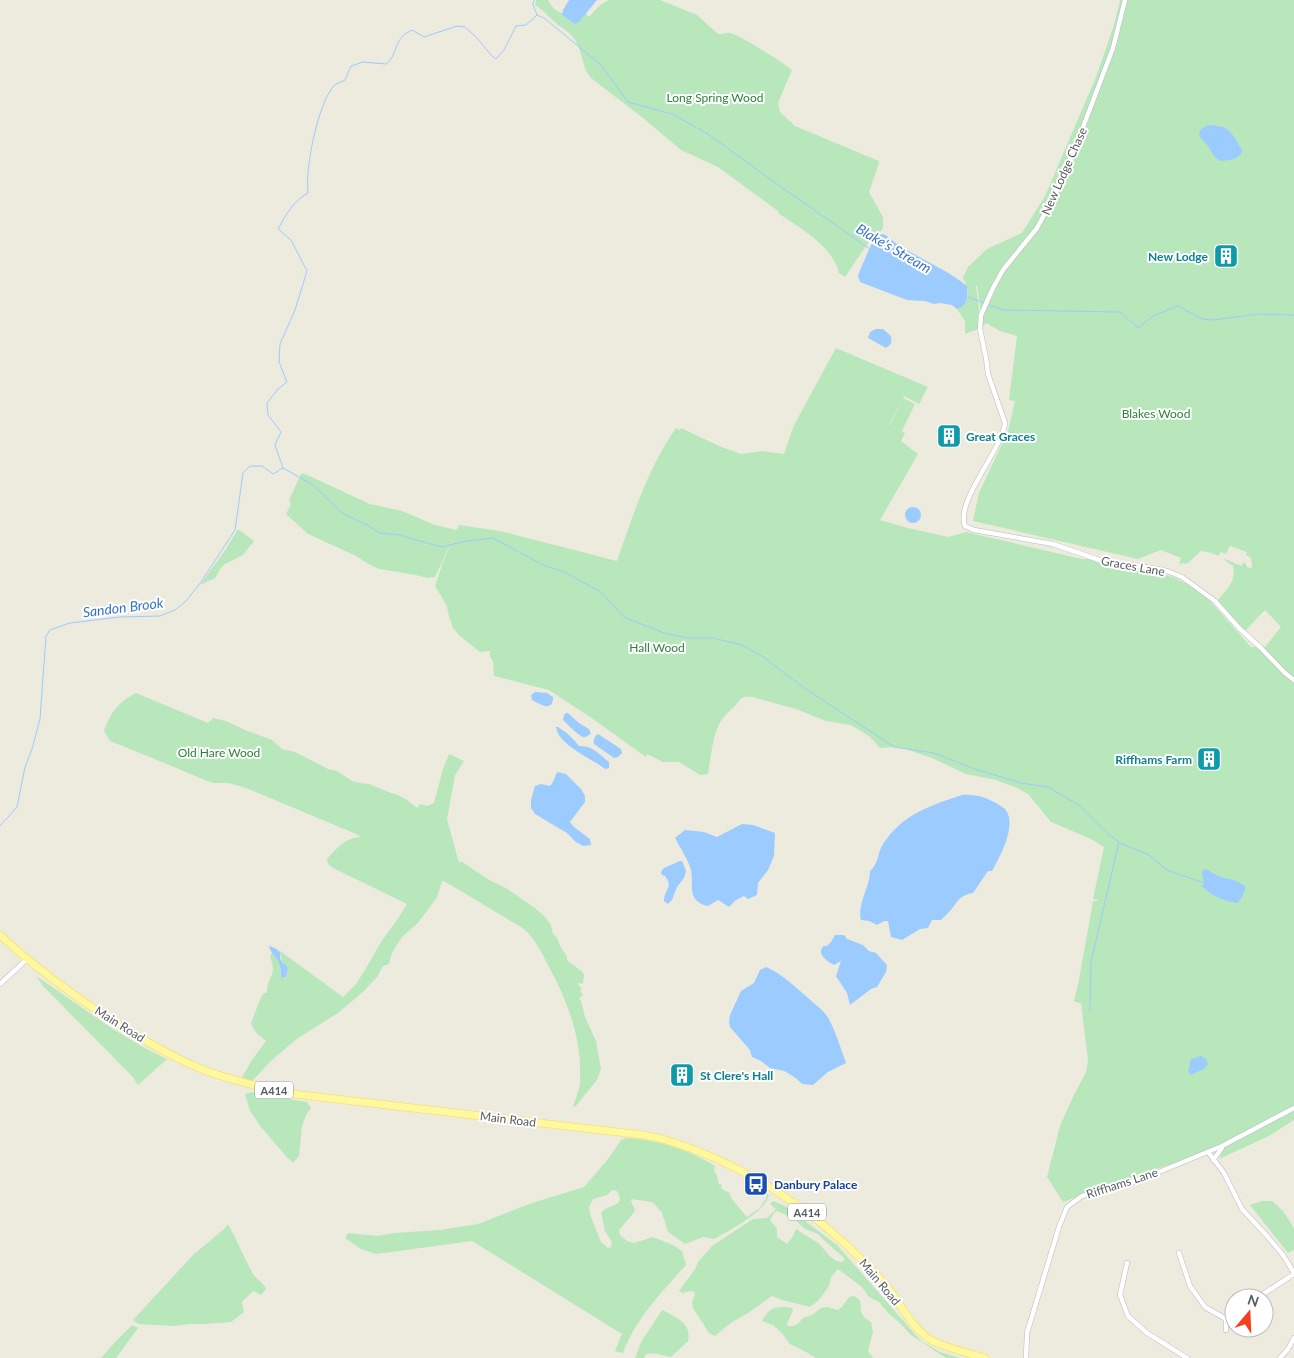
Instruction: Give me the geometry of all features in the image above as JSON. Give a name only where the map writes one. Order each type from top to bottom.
[{"type":"main road","name":"Main Road","points":[[0,935],[55,982],[118,1024],[160,1049],[204,1070],[242,1082],[285,1093],[643,1135],[668,1140],[712,1157],[756,1179],[799,1205],[835,1235],[867,1264],[889,1289],[915,1326],[931,1340],[985,1358]]},
{"type":"street","name":"New Lodge Chase","points":[[966,526],[963,521],[972,491],[995,448],[1005,423],[988,374],[980,329],[981,315],[1003,270],[1037,228],[1057,191],[1113,48],[1125,0]]},
{"type":"street","name":"Graces Lane","points":[[966,526],[974,530],[1053,544],[1105,562],[1167,571],[1182,577],[1214,601],[1239,628],[1294,680]]},
{"type":"street","points":[[0,984],[27,959]]},
{"type":"street","name":"Riffhams Lane","points":[[1026,1358],[1027,1333],[1067,1206],[1082,1196],[1137,1181],[1222,1146],[1294,1108]]},
{"type":"street","points":[[1213,1160],[1222,1146]]},
{"type":"street","points":[[1208,1152],[1224,1173],[1242,1209],[1283,1255],[1294,1273],[1272,1288]]},
{"type":"street","points":[[1179,1253],[1190,1286],[1205,1307],[1224,1317]]},
{"type":"street","points":[[1127,1263],[1120,1295],[1128,1316],[1147,1333],[1187,1358]]},
{"type":"street","points":[[1280,1358],[1294,1338]]},
{"type":"green space","name":"Long Spring Wood","points":[[536,0],[548,0],[555,10],[564,14],[586,14],[589,17],[600,5],[609,0],[660,0],[697,15],[718,34],[734,34],[780,62],[792,70],[778,103],[780,112],[795,126],[879,161],[869,192],[883,217],[882,230],[868,243],[845,277],[839,273],[830,254],[814,238],[718,167],[681,150],[591,78],[574,39],[535,5]]},
{"type":"green space","points":[[1120,0],[1294,0],[1294,1120],[1269,1136],[1219,1159],[1225,1147],[1137,1175],[1138,1177],[1129,1182],[1112,1184],[1063,1202],[1047,1177],[1060,1126],[1086,1072],[1088,1061],[1081,1003],[1074,1001],[1093,901],[1100,901],[1093,899],[1104,847],[1091,839],[1051,822],[1028,794],[1017,788],[996,780],[966,774],[932,758],[903,748],[880,748],[869,736],[851,725],[826,721],[796,709],[752,697],[740,699],[721,721],[716,731],[708,774],[700,775],[679,762],[663,762],[647,754],[646,757],[549,690],[494,676],[490,651],[480,652],[453,628],[447,606],[435,586],[456,532],[435,577],[427,578],[372,566],[354,555],[308,534],[286,514],[291,504],[289,500],[303,473],[370,504],[402,511],[435,525],[457,530],[459,525],[500,531],[617,561],[649,476],[676,428],[680,430],[681,428],[741,454],[762,451],[784,454],[794,425],[836,348],[928,387],[919,404],[904,396],[889,425],[903,398],[915,404],[902,431],[905,433],[901,441],[918,454],[880,520],[949,537],[966,532],[1082,559],[1091,559],[1117,568],[1132,567],[1175,578],[1193,587],[1211,602],[1251,647],[1265,647],[1281,627],[1265,610],[1245,631],[1217,601],[1230,585],[1234,571],[1233,566],[1222,558],[1242,566],[1243,562],[1250,568],[1252,563],[1251,558],[1246,555],[1247,552],[1230,546],[1226,554],[1220,552],[1219,556],[1201,551],[1187,564],[1181,563],[1180,565],[1181,558],[1161,550],[1138,559],[973,521],[979,493],[1008,431],[1015,401],[1009,400],[1017,336],[1000,331],[986,323],[983,327],[977,285],[978,329],[965,334],[965,321],[957,309],[965,302],[968,295],[963,278],[968,267],[987,249],[1022,233],[1045,196],[1096,77],[1114,25]]},
{"type":"green space","points":[[238,529],[254,541],[243,555],[225,564],[215,578],[200,585],[226,549]]},
{"type":"green space","name":"Old Hare Wood","points":[[136,693],[208,723],[213,718],[226,721],[272,740],[282,749],[295,752],[328,769],[337,771],[352,781],[369,784],[398,795],[417,808],[420,804],[427,806],[434,803],[449,754],[464,761],[455,775],[447,819],[459,863],[461,861],[489,880],[506,888],[544,916],[551,925],[553,934],[557,938],[567,960],[584,975],[583,984],[577,983],[582,989],[580,991],[583,995],[579,998],[596,1041],[601,1069],[597,1080],[575,1107],[573,1106],[579,1090],[580,1080],[579,1050],[576,1035],[568,1007],[541,951],[524,929],[444,881],[442,881],[437,897],[418,923],[402,937],[392,953],[389,964],[383,966],[377,977],[364,991],[338,1013],[298,1038],[272,1060],[252,1081],[242,1077],[266,1041],[255,1031],[251,1023],[262,995],[267,992],[267,986],[273,972],[270,957],[272,952],[280,963],[281,976],[284,978],[288,968],[282,962],[280,951],[343,997],[356,984],[407,904],[328,864],[327,859],[342,844],[351,839],[361,837],[356,834],[246,788],[229,783],[207,781],[110,741],[104,731],[109,718],[119,704]]},
{"type":"green space","points":[[36,976],[113,1029],[167,1059],[138,1085],[132,1076],[43,986]]},
{"type":"green space","points":[[252,1092],[307,1102],[311,1108],[302,1126],[299,1156],[293,1163],[261,1127],[250,1111],[245,1094]]},
{"type":"green space","points":[[626,1138],[661,1143],[705,1160],[715,1166],[714,1171],[719,1185],[722,1184],[721,1188],[729,1192],[732,1199],[747,1217],[760,1208],[748,1219],[714,1239],[703,1237],[685,1244],[668,1232],[662,1213],[652,1202],[631,1199],[635,1211],[620,1229],[619,1233],[621,1236],[627,1241],[634,1243],[653,1237],[673,1245],[682,1251],[686,1265],[642,1317],[628,1340],[623,1353],[615,1351],[622,1334],[472,1241],[376,1254],[361,1249],[345,1238],[348,1233],[378,1236],[478,1224],[532,1203],[584,1187],[608,1159],[621,1140]],"holes":[[[612,1190],[617,1191],[620,1198],[619,1202],[601,1213],[605,1231],[612,1242],[611,1247],[608,1248],[601,1242],[589,1207],[593,1199],[607,1195]]]},
{"type":"green space","points":[[757,1188],[769,1195],[760,1208],[767,1197],[766,1194]]},
{"type":"green space","points":[[773,1201],[785,1206],[837,1245],[921,1341],[940,1352],[960,1358],[946,1358],[911,1335],[879,1302],[869,1297],[862,1287],[838,1269],[831,1277],[829,1286],[819,1300],[810,1307],[772,1296],[732,1322],[715,1336],[709,1333],[693,1308],[694,1292],[683,1293],[679,1291],[698,1262],[712,1246],[753,1219],[767,1218],[776,1209],[770,1204]],"holes":[[[777,1211],[793,1218],[805,1229],[818,1234],[844,1258],[843,1262],[832,1258],[818,1243],[796,1229],[787,1244],[777,1237],[777,1229],[770,1220],[774,1213]]]},
{"type":"green space","points":[[1262,1201],[1272,1201],[1283,1211],[1294,1228],[1294,1250],[1288,1253],[1250,1205]]},
{"type":"green space","points":[[228,1224],[253,1274],[266,1289],[261,1295],[253,1291],[242,1302],[244,1312],[231,1322],[174,1326],[138,1324],[133,1320],[193,1255]]},
{"type":"green space","points":[[854,1296],[860,1302],[863,1315],[871,1322],[873,1332],[868,1351],[873,1358],[816,1358],[790,1344],[773,1325],[762,1321],[768,1312],[774,1308],[792,1308],[793,1310],[787,1324],[788,1326],[793,1326],[821,1308],[827,1307],[838,1310],[849,1297]]},
{"type":"green space","points":[[662,1310],[682,1321],[688,1330],[688,1341],[671,1357],[652,1353],[645,1355],[644,1358],[635,1358],[641,1342]]},
{"type":"green space","points":[[132,1325],[138,1328],[116,1358],[101,1358],[117,1340]]},
{"type":"water","points":[[569,0],[597,0],[579,22],[575,24],[562,15]]},
{"type":"water","points":[[1208,125],[1230,131],[1242,150],[1239,156],[1234,159],[1221,161],[1213,155],[1199,133]]},
{"type":"water","points":[[881,234],[967,286],[965,303],[957,309],[952,305],[907,300],[860,282],[858,276],[871,245],[877,235]]},
{"type":"water","points":[[876,329],[883,329],[891,336],[891,343],[886,348],[868,338],[870,332]]},
{"type":"water","points":[[913,507],[921,515],[913,523],[905,515]]},
{"type":"water","points":[[535,692],[547,693],[553,697],[551,705],[542,705],[532,700],[531,695]]},
{"type":"water","points":[[566,713],[589,729],[591,734],[584,737],[576,732],[563,720]]},
{"type":"water","points":[[556,727],[567,733],[579,746],[588,747],[599,753],[609,762],[609,768],[605,769],[576,751],[558,734]]},
{"type":"water","points":[[598,734],[621,749],[622,753],[614,758],[594,744],[594,739]]},
{"type":"water","points":[[557,772],[566,774],[581,789],[585,796],[585,802],[570,822],[590,839],[591,845],[583,846],[576,842],[567,833],[535,814],[531,808],[535,786],[541,784],[550,786]]},
{"type":"water","points":[[962,795],[989,799],[1005,809],[1009,815],[1009,832],[992,871],[988,871],[973,893],[960,898],[941,920],[932,920],[928,928],[920,929],[902,940],[891,937],[888,921],[877,925],[861,920],[862,902],[870,871],[875,865],[883,844],[891,834],[899,825],[918,812]]},
{"type":"water","points":[[742,824],[753,825],[775,833],[774,856],[768,870],[758,883],[757,895],[748,899],[744,896],[736,900],[729,907],[718,900],[708,906],[701,904],[696,900],[692,892],[691,870],[675,838],[685,830],[704,832],[717,837]]},
{"type":"water","points":[[682,861],[686,871],[672,900],[668,904],[664,901],[664,897],[669,883],[661,872],[664,868]]},
{"type":"water","points":[[1205,869],[1245,886],[1244,893],[1238,903],[1218,898],[1202,886],[1204,883],[1202,874]]},
{"type":"water","points":[[835,935],[844,935],[847,939],[863,945],[869,951],[876,953],[887,965],[886,972],[877,987],[871,989],[850,1005],[847,993],[836,976],[841,961],[834,965],[823,957],[821,952]]},
{"type":"water","points":[[270,946],[280,952],[280,959],[288,968],[286,977],[282,978],[279,962],[271,951]]},
{"type":"water","points":[[766,967],[788,981],[822,1010],[829,1019],[836,1035],[846,1063],[828,1072],[813,1085],[802,1084],[788,1073],[770,1068],[752,1057],[750,1050],[730,1027],[730,1015],[741,991],[754,983],[760,970]]},
{"type":"water","points":[[1201,1056],[1206,1059],[1208,1064],[1204,1069],[1191,1075],[1188,1072],[1191,1059]]},
{"type":"waterway","name":"Sandon Brook","points":[[0,826],[17,807],[25,767],[40,719],[46,636],[50,630],[70,623],[120,617],[160,616],[175,610],[186,601],[201,582],[235,530],[243,473],[250,466],[262,466],[273,474],[283,468],[275,445],[281,432],[268,415],[267,403],[278,389],[287,382],[279,362],[280,344],[295,310],[307,271],[291,240],[278,229],[294,204],[308,193],[309,165],[313,141],[320,114],[329,93],[335,85],[345,80],[351,66],[363,62],[386,64],[393,56],[401,38],[412,30],[424,37],[457,26],[465,27],[496,59],[504,50],[516,26],[526,25],[537,15],[533,4],[534,0]]},
{"type":"waterway","name":"Blake's Stream","points":[[537,15],[544,18],[600,64],[628,102],[672,114],[708,134],[870,249]]},
{"type":"waterway","name":"Blake's Stream","points":[[968,297],[985,303]]},
{"type":"waterway","name":"Blake's Stream","points":[[989,305],[1003,310],[1120,312],[1138,328],[1153,316],[1178,306],[1202,319],[1213,320],[1258,314],[1294,315]]},
{"type":"waterway","points":[[283,468],[313,485],[342,513],[380,533],[399,535],[441,547],[466,541],[493,538],[541,564],[566,573],[601,592],[624,617],[664,633],[687,638],[713,638],[742,645],[763,657],[803,687],[894,747],[934,753],[975,769],[1021,783],[1048,787],[1080,806],[1108,834],[1119,842],[1091,962],[1090,1010]]},
{"type":"waterway","points":[[1120,843],[1149,855],[1167,870],[1204,883]]},
{"type":"place","name":"New Lodge","points":[[1226,256]]},
{"type":"place","name":"Great Graces","points":[[949,436]]},
{"type":"place","name":"Riffhams Farm","points":[[1209,759]]},
{"type":"place","name":"St Clere's Hall","points":[[682,1075]]},
{"type":"place","name":"Danbury Palace","points":[[756,1184]]},
{"type":"park label","name":"Blakes Wood","points":[[1156,413]]},
{"type":"park label","name":"Hall Wood","points":[[657,647]]}]
